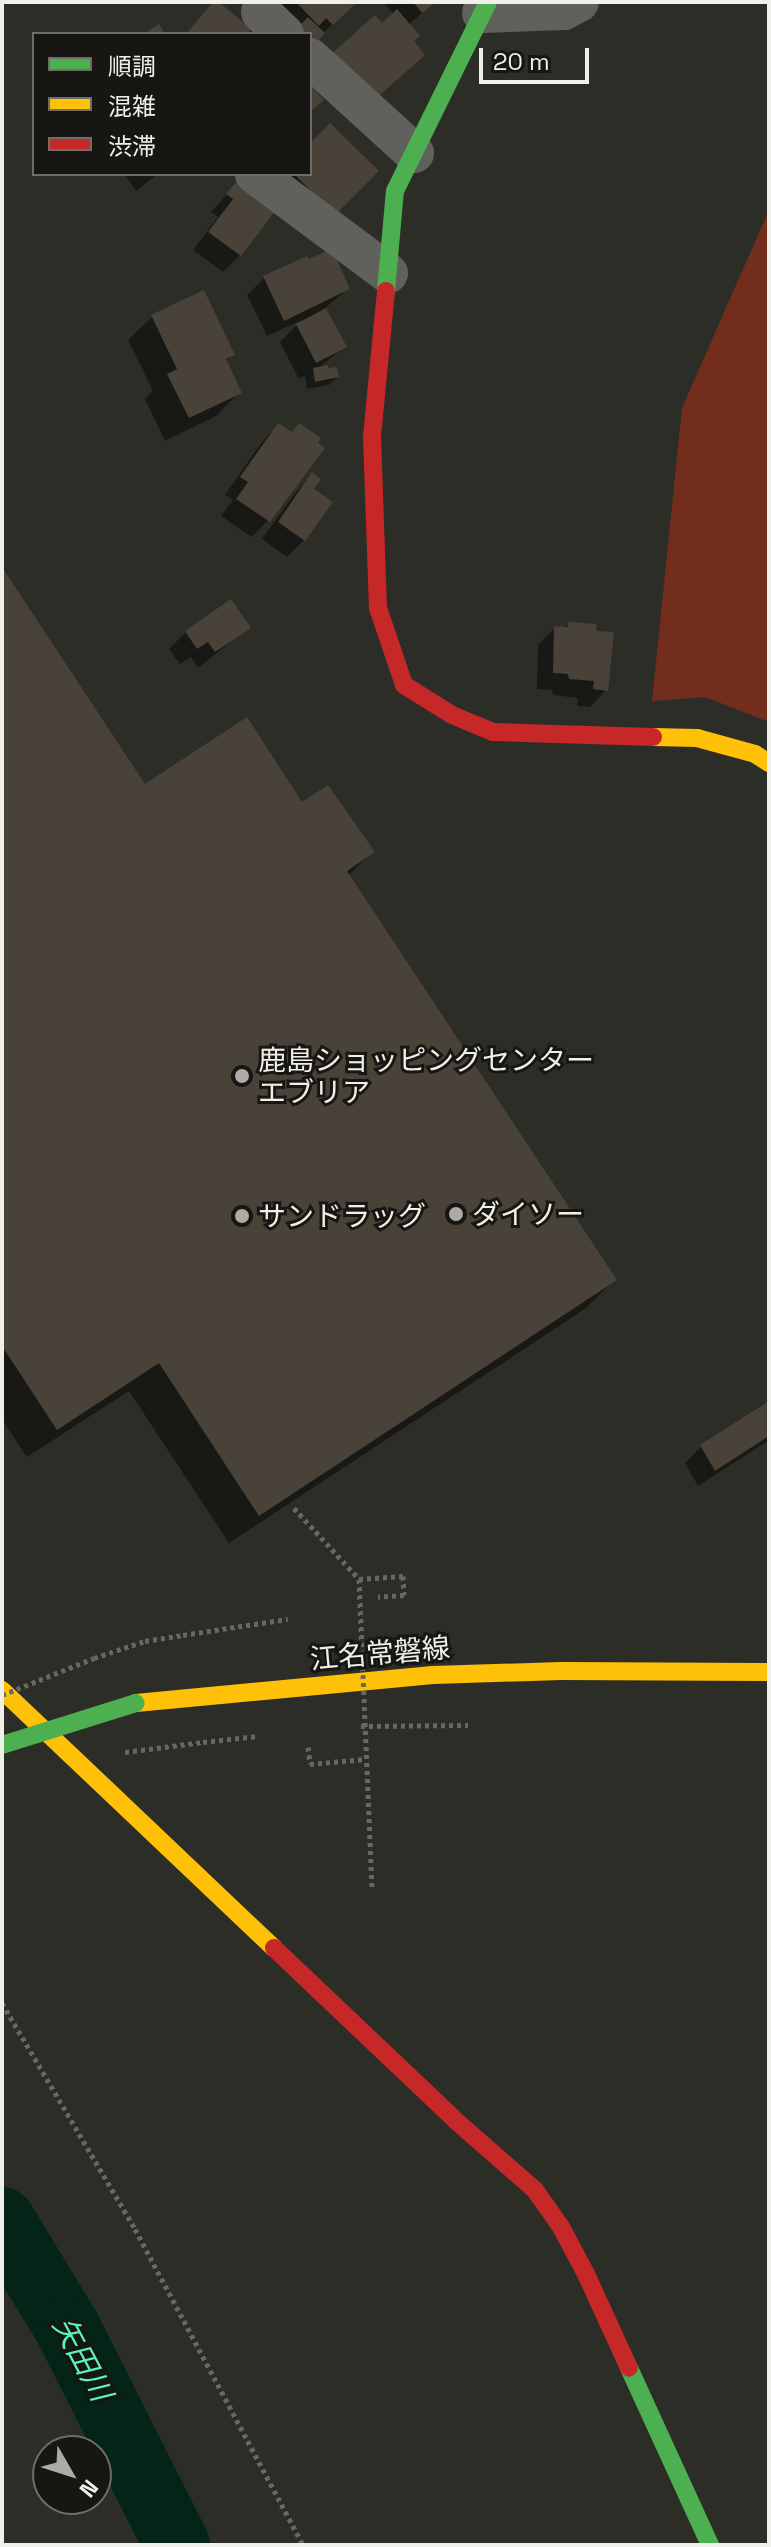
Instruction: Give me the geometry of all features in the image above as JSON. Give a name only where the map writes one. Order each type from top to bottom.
[{"type":"street","points":[[579,2],[564,10],[485,8],[395,191],[372,437],[378,608],[404,685],[452,715],[493,732],[697,738],[755,754],[769,763]]},
{"type":"street","points":[[312,60],[414,153]]},
{"type":"street","points":[[258,176],[388,273]]},
{"type":"street","name":"江名常磐線","points":[[2,1745],[136,1703],[433,1675],[561,1671],[769,1672]]},
{"type":"street","points":[[2,1693],[455,2120],[535,2190],[561,2227],[586,2274],[710,2545]]},
{"type":"path","points":[[294,1508],[359,1579],[372,1889]]},
{"type":"path","points":[[359,1579],[403,1576],[404,1595],[378,1597]]},
{"type":"path","points":[[2,1693],[145,1641],[288,1619]]},
{"type":"path","points":[[353,1726],[468,1725]]},
{"type":"path","points":[[203,1742],[264,1735]]},
{"type":"path","points":[[308,1747],[310,1764],[366,1759]]},
{"type":"path","points":[[2,2003],[135,2229],[303,2545]]},
{"type":"shaded area","points":[[769,210],[769,722],[705,697],[652,701],[682,408]]},
{"type":"building","points":[[213,2],[219,2],[251,29],[249,32],[188,32]]},
{"type":"building","points":[[296,2],[357,2],[333,25],[326,18],[319,26]]},
{"type":"building","points":[[413,2],[436,2],[422,13]]},
{"type":"building","points":[[397,9],[420,36],[414,41],[425,55],[373,101],[329,56],[375,15],[382,23]]},
{"type":"building","points":[[308,17],[325,33],[314,45],[312,32],[301,32],[297,28]]},
{"type":"building","points":[[159,24],[164,32],[147,32]]},
{"type":"building","points":[[312,87],[324,100],[312,110]]},
{"type":"building","points":[[330,123],[379,171],[335,215],[296,176],[312,176],[312,141]]},
{"type":"building","points":[[240,177],[279,206],[241,256],[208,232],[233,199],[226,194]]},
{"type":"building","points":[[332,249],[350,289],[284,321],[263,276],[307,256],[309,259]]},
{"type":"building","points":[[204,290],[235,355],[226,359],[242,393],[189,418],[167,374],[177,369],[151,315]]},
{"type":"building","points":[[326,308],[347,347],[316,363],[296,324]]},
{"type":"building","points":[[328,365],[328,368],[337,367],[339,377],[315,382],[313,368]]},
{"type":"building","points":[[278,423],[292,432],[299,423],[321,438],[318,443],[325,448],[270,522],[236,499],[248,482],[240,477]]},
{"type":"building","points":[[312,472],[321,479],[314,489],[333,502],[305,541],[278,522]]},
{"type":"building","name":"鹿島ショッピングセンター エブリア","points":[[2,567],[145,784],[247,717],[302,802],[328,785],[375,852],[347,871],[617,1280],[259,1516],[159,1363],[57,1430],[2,1346]]},
{"type":"building","points":[[231,599],[251,628],[215,652],[208,642],[197,649],[185,631]]},
{"type":"building","points":[[568,622],[597,624],[596,631],[614,632],[608,691],[593,689],[594,681],[569,679],[568,674],[553,673],[554,626],[568,627]]},
{"type":"building","points":[[769,1401],[769,1436],[715,1471],[700,1445]]},
{"type":"waterway","name":"矢田川","points":[[2,2220],[68,2329],[177,2545]]},
{"type":"traffic: fast","points":[[386,291],[395,191],[488,2]]},
{"type":"traffic: fast","points":[[2,1745],[136,1703]]},
{"type":"traffic: fast","points":[[629,2368],[710,2545]]},
{"type":"traffic: slow","points":[[653,737],[697,738],[755,754],[769,763]]},
{"type":"traffic: slow","points":[[136,1703],[433,1675],[561,1671],[769,1672]]},
{"type":"traffic: slow","points":[[2,1690],[274,1948]]},
{"type":"traffic: jam","points":[[386,291],[372,437],[378,608],[404,685],[452,715],[493,732],[653,737]]},
{"type":"traffic: jam","points":[[274,1948],[455,2120],[535,2190],[561,2227],[586,2274],[629,2368]]},
{"type":"place","name":"鹿島ショッピングセンター エブリア","points":[[242,1076]]},
{"type":"place","name":"ダイソー","points":[[456,1214]]},
{"type":"place","name":"サンドラッグ","points":[[242,1216]]}]
